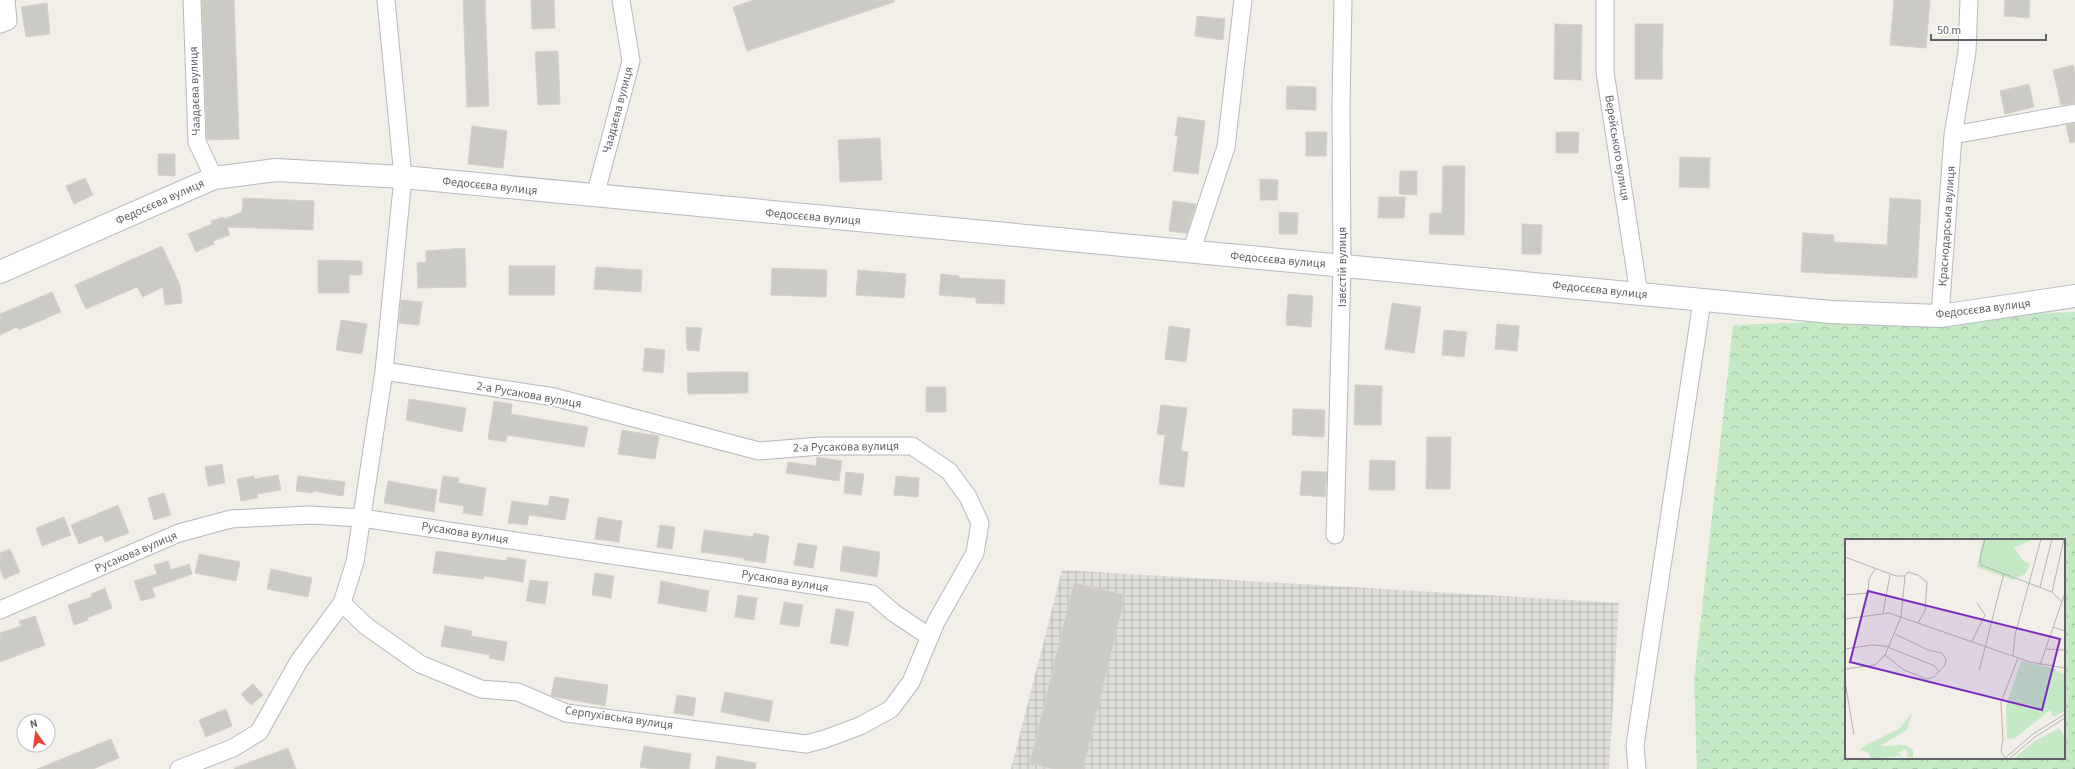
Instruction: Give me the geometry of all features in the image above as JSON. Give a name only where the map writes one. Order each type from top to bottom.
[{"type":"main road","name":"Федосєєва вулиця","points":[[0,272],[214,178],[276,170],[403,177],[1831,312],[1940,316],[2075,296]]},
{"type":"street","points":[[0,24],[8,21],[6,0]]},
{"type":"street","name":"Чаадаєва вулиця","points":[[192,0],[197,142],[214,178]]},
{"type":"street","points":[[179,769],[233,748],[259,732],[299,661],[342,603],[355,562],[384,371],[403,177],[386,0]]},
{"type":"street","name":"Чаадаєва вулиця","points":[[595,196],[631,61],[621,0]]},
{"type":"street","points":[[1190,252],[1226,147],[1243,0]]},
{"type":"street","name":"Ізвєстій вулиця","points":[[1336,535],[1342,266],[1341,105],[1343,0]]},
{"type":"street","name":"Верейського вулиця","points":[[1605,0],[1605,72],[1639,294]]},
{"type":"street","name":"Краснодарська вулиця","points":[[1940,316],[1953,135],[1967,52],[1969,0]]},
{"type":"street","points":[[1953,135],[2075,113]]},
{"type":"street","points":[[1637,769],[1636,745],[1702,301]]},
{"type":"street","name":"2-а Русакова вулиця","points":[[384,371],[554,397],[759,451],[822,446],[912,446],[949,471],[968,496],[980,523],[975,553],[936,622],[911,682],[891,709],[860,726],[825,739],[806,744]]},
{"type":"street","name":"Русакова вулиця","points":[[0,610],[179,533],[231,519],[310,515],[362,518],[872,594],[894,613],[930,637]]},
{"type":"street","name":"Серпухівська вулиця","points":[[342,603],[366,626],[420,664],[481,689],[518,692],[566,713],[806,744]]},
{"type":"shaded area","points":[[1062,570],[1619,603],[1609,769],[1011,769]]},
{"type":"green space","points":[[2075,312],[2075,769],[1697,769],[1694,681],[1733,325]]},
{"type":"building","points":[[202,0],[234,0],[239,139],[207,140]]},
{"type":"building","points":[[463,0],[485,0],[489,106],[467,107]]},
{"type":"building","points":[[531,0],[554,0],[555,28],[532,29]]},
{"type":"building","points":[[754,0],[894,0],[894,2],[747,51],[733,7]]},
{"type":"building","points":[[1894,0],[1930,0],[1926,48],[1890,45]]},
{"type":"building","points":[[2005,0],[2030,0],[2029,18],[2004,16]]},
{"type":"building","points":[[47,3],[50,34],[26,37],[21,7]]},
{"type":"building","points":[[1197,16],[1225,19],[1223,40],[1195,36]]},
{"type":"building","points":[[1555,24],[1582,25],[1581,80],[1554,79]]},
{"type":"building","points":[[1635,24],[1663,24],[1662,79],[1635,79]]},
{"type":"building","points":[[558,51],[560,104],[538,105],[535,52]]},
{"type":"building","points":[[2073,65],[2075,73],[2075,103],[2061,105],[2053,70]]},
{"type":"building","points":[[2029,84],[2034,107],[2005,114],[2000,91]]},
{"type":"building","points":[[1287,86],[1316,87],[1316,110],[1286,109]]},
{"type":"building","points":[[1178,117],[1205,121],[1198,174],[1173,171],[1178,136],[1175,136]]},
{"type":"building","points":[[2075,123],[2075,142],[2070,143],[2066,125]]},
{"type":"building","points":[[472,126],[507,131],[503,168],[468,164]]},
{"type":"building","points":[[1306,132],[1327,132],[1326,156],[1306,156]]},
{"type":"building","points":[[1556,132],[1579,132],[1578,153],[1556,153]]},
{"type":"building","points":[[880,138],[882,180],[840,182],[838,140]]},
{"type":"building","points":[[158,154],[175,154],[175,176],[158,175]]},
{"type":"building","points":[[1680,157],[1710,158],[1709,188],[1679,187]]},
{"type":"building","points":[[1443,166],[1465,166],[1464,235],[1429,234],[1430,213],[1442,213]]},
{"type":"building","points":[[1400,171],[1417,171],[1417,195],[1399,194]]},
{"type":"building","points":[[85,178],[93,195],[74,204],[66,186]]},
{"type":"building","points":[[1260,179],[1278,180],[1277,200],[1260,200]]},
{"type":"building","points":[[1379,197],[1405,197],[1404,218],[1378,218]]},
{"type":"building","points":[[243,198],[314,201],[313,230],[227,227],[230,235],[213,241],[214,244],[196,252],[188,234],[212,224],[211,221],[223,217],[224,219],[242,212]]},
{"type":"building","points":[[1890,198],[1921,200],[1917,278],[1801,272],[1803,233],[1834,235],[1834,242],[1887,245]]},
{"type":"building","points":[[1173,201],[1196,204],[1187,233],[1169,231]]},
{"type":"building","points":[[1279,212],[1298,213],[1297,234],[1279,234]]},
{"type":"building","points":[[1522,224],[1542,225],[1541,254],[1522,254]]},
{"type":"building","points":[[162,246],[180,285],[182,303],[165,305],[163,287],[143,297],[137,287],[86,309],[75,285]]},
{"type":"building","points":[[465,248],[466,287],[418,288],[417,263],[426,262],[426,251]]},
{"type":"building","points":[[318,260],[362,261],[362,275],[349,275],[349,293],[318,293]]},
{"type":"building","points":[[509,266],[555,266],[554,295],[509,295]]},
{"type":"building","points":[[596,267],[642,270],[641,292],[594,289]]},
{"type":"building","points":[[772,268],[827,270],[826,297],[771,295]]},
{"type":"building","points":[[858,270],[906,274],[904,298],[856,295]]},
{"type":"building","points":[[941,274],[959,276],[959,278],[1005,280],[1004,304],[976,303],[976,298],[939,295]]},
{"type":"building","points":[[52,292],[61,312],[19,330],[17,327],[0,335],[0,314]]},
{"type":"building","points":[[1288,294],[1313,296],[1311,327],[1286,325]]},
{"type":"building","points":[[401,300],[422,302],[419,325],[399,323]]},
{"type":"building","points":[[1392,303],[1421,307],[1414,353],[1385,349]]},
{"type":"building","points":[[341,320],[367,324],[362,354],[336,350]]},
{"type":"building","points":[[1497,324],[1519,326],[1517,351],[1495,349]]},
{"type":"building","points":[[1169,326],[1190,329],[1186,362],[1165,359]]},
{"type":"building","points":[[686,327],[702,328],[699,351],[687,350]]},
{"type":"building","points":[[1444,330],[1467,332],[1464,357],[1442,355]]},
{"type":"building","points":[[645,348],[665,350],[663,373],[643,371]]},
{"type":"building","points":[[748,372],[748,393],[688,394],[687,373]]},
{"type":"building","points":[[1355,385],[1382,386],[1381,425],[1354,425]]},
{"type":"building","points":[[926,387],[946,387],[946,412],[926,412]]},
{"type":"building","points":[[409,399],[466,408],[462,432],[406,420]]},
{"type":"building","points":[[494,401],[512,404],[511,414],[588,427],[584,447],[507,435],[506,442],[488,439]]},
{"type":"building","points":[[1161,405],[1187,408],[1181,451],[1188,452],[1184,487],[1159,484],[1165,435],[1157,434]]},
{"type":"building","points":[[1293,409],[1325,410],[1324,437],[1292,435]]},
{"type":"building","points":[[622,430],[659,436],[655,459],[618,454]]},
{"type":"building","points":[[1427,437],[1451,437],[1450,489],[1426,489]]},
{"type":"building","points":[[817,457],[842,461],[839,481],[786,473],[788,462],[816,466]]},
{"type":"building","points":[[1370,460],[1395,461],[1395,490],[1369,490]]},
{"type":"building","points":[[222,464],[225,483],[208,486],[205,467]]},
{"type":"building","points":[[1302,471],[1327,472],[1325,497],[1300,495]]},
{"type":"building","points":[[846,472],[864,474],[861,495],[844,493]]},
{"type":"building","points":[[278,475],[281,490],[257,494],[258,498],[241,501],[237,479],[254,476],[255,479]]},
{"type":"building","points":[[298,476],[345,482],[343,496],[313,491],[313,493],[296,491]]},
{"type":"building","points":[[443,476],[459,478],[458,483],[486,488],[482,516],[463,513],[464,506],[439,502]]},
{"type":"building","points":[[896,476],[919,478],[918,497],[894,495]]},
{"type":"building","points":[[388,481],[437,490],[434,512],[384,503]]},
{"type":"building","points":[[164,493],[171,515],[154,520],[148,498]]},
{"type":"building","points":[[550,496],[569,499],[565,520],[529,515],[527,525],[508,523],[512,501],[548,506]]},
{"type":"building","points":[[118,505],[129,533],[105,542],[102,535],[79,544],[71,525]]},
{"type":"building","points":[[64,517],[71,535],[42,546],[36,528]]},
{"type":"building","points":[[598,517],[622,521],[619,542],[595,539]]},
{"type":"building","points":[[660,525],[675,527],[672,549],[657,547]]},
{"type":"building","points":[[704,530],[753,537],[754,533],[769,536],[765,563],[744,560],[744,558],[701,552]]},
{"type":"building","points":[[798,543],[817,546],[813,568],[794,565]]},
{"type":"building","points":[[843,546],[880,552],[877,577],[840,571]]},
{"type":"building","points":[[10,549],[20,572],[4,579],[0,569],[0,553]]},
{"type":"building","points":[[436,551],[507,561],[507,557],[526,560],[523,582],[484,576],[484,579],[433,573]]},
{"type":"building","points":[[199,554],[240,562],[236,581],[195,573]]},
{"type":"building","points":[[168,561],[171,570],[189,564],[192,574],[152,588],[155,597],[141,601],[134,581],[157,574],[154,565]]},
{"type":"building","points":[[271,569],[312,578],[308,597],[267,589]]},
{"type":"building","points":[[595,573],[614,576],[611,598],[592,595]]},
{"type":"building","points":[[530,580],[548,582],[545,604],[526,601]]},
{"type":"building","points":[[661,581],[709,591],[706,612],[658,603]]},
{"type":"building","points":[[1074,583],[1125,595],[1083,769],[1054,769],[1030,763]]},
{"type":"building","points":[[105,588],[112,608],[74,625],[68,605],[92,597],[91,594]]},
{"type":"building","points":[[738,595],[757,598],[754,620],[735,617]]},
{"type":"building","points":[[784,602],[803,605],[799,627],[780,624]]},
{"type":"building","points":[[836,609],[854,612],[848,646],[830,643]]},
{"type":"building","points":[[35,616],[45,645],[0,662],[0,633],[21,626],[19,621]]},
{"type":"building","points":[[445,626],[472,631],[471,636],[507,642],[504,661],[489,658],[490,655],[441,646]]},
{"type":"building","points":[[555,677],[608,685],[605,706],[551,696]]},
{"type":"building","points":[[253,684],[263,695],[251,705],[241,694]]},
{"type":"building","points":[[725,692],[773,701],[769,722],[721,712]]},
{"type":"building","points":[[677,695],[696,698],[693,716],[674,713]]},
{"type":"building","points":[[226,709],[232,726],[206,737],[199,720]]},
{"type":"building","points":[[111,739],[119,758],[93,769],[37,769]]},
{"type":"building","points":[[644,746],[691,754],[689,769],[653,769],[640,767]]},
{"type":"building","points":[[288,748],[296,769],[234,768]]},
{"type":"building","points":[[717,756],[756,763],[755,769],[715,769]]}]
